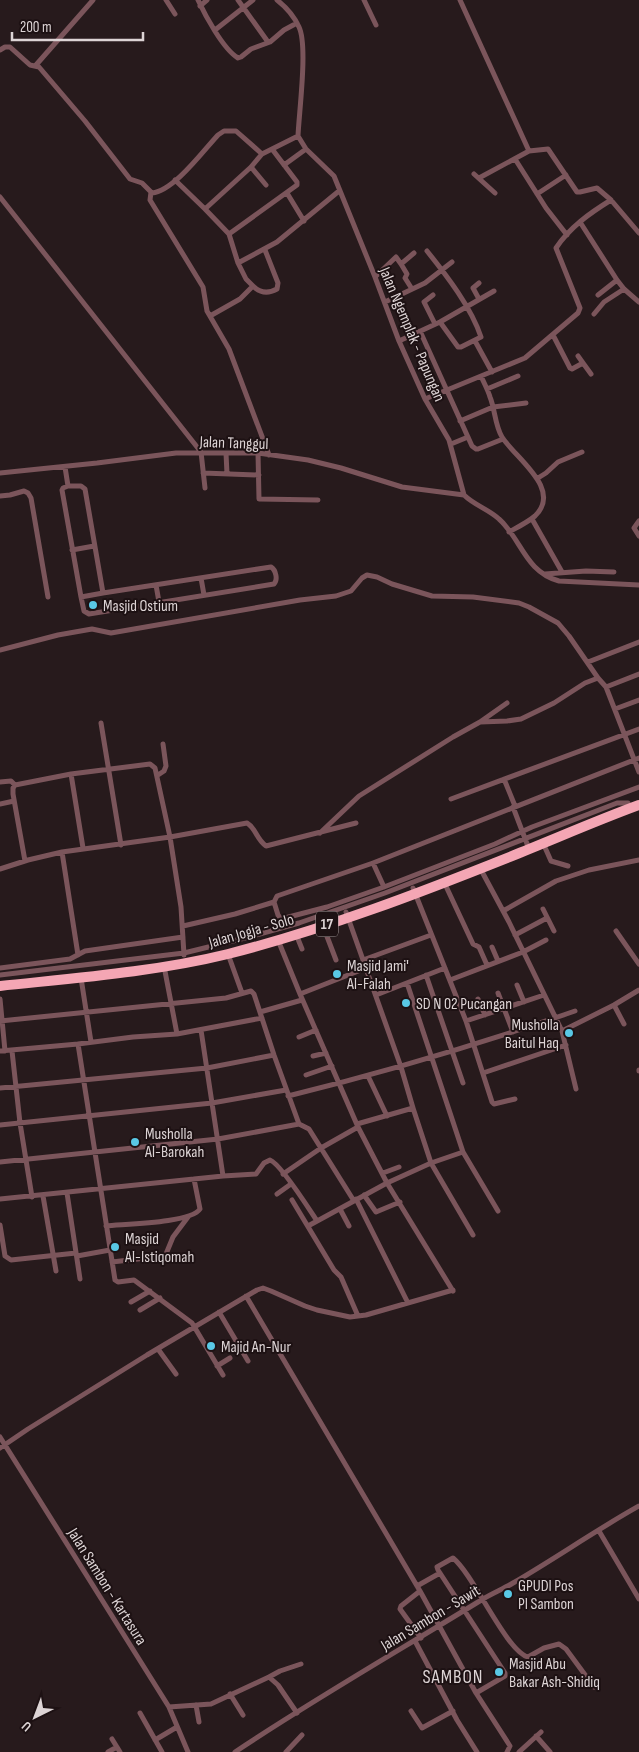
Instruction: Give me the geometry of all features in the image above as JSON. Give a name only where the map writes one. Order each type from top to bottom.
[{"type":"highway","name":"Jalan Jogja - Solo","points":[[0,986],[79,972],[228,954],[278,940],[289,930],[322,926],[639,799]]},
{"type":"highway","name":"Jalan Jogja - Solo","points":[[414,890],[444,882],[479,868],[527,844],[543,844],[639,805]]},
{"type":"highway","name":"Jalan Jogja - Solo","points":[[0,980],[164,966],[184,958],[347,915]]},
{"type":"street","points":[[34,66],[93,0]]},
{"type":"street","points":[[166,0],[175,14]]},
{"type":"street","points":[[207,0],[199,3],[204,14],[228,50],[238,58],[251,49],[268,42],[297,23]]},
{"type":"street","points":[[238,0],[268,42]]},
{"type":"street","points":[[215,30],[253,0]]},
{"type":"street","points":[[205,209],[251,167],[262,154],[298,136],[303,40],[297,23],[290,12],[277,0]]},
{"type":"street","points":[[364,0],[376,26]]},
{"type":"street","points":[[460,0],[529,151]]},
{"type":"street","points":[[0,50],[10,47],[30,66],[34,66],[62,93],[130,179],[142,183],[151,192],[159,192],[190,168],[218,135],[224,131],[236,131],[262,154]]},
{"type":"street","name":"Jalan Ngemplak - Papungan","points":[[298,136],[306,149],[333,174],[425,399],[451,444],[464,495]]},
{"type":"street","points":[[229,234],[296,187],[297,182],[272,149]]},
{"type":"street","points":[[284,165],[306,149]]},
{"type":"street","points":[[480,178],[529,151],[548,149],[575,190],[578,192],[597,188],[611,200],[639,232]]},
{"type":"street","points":[[515,158],[537,194],[567,235]]},
{"type":"street","points":[[251,167],[266,185]]},
{"type":"street","points":[[474,174],[495,193]]},
{"type":"street","points":[[537,194],[566,175]]},
{"type":"street","points":[[175,180],[229,234],[238,263],[246,279],[252,286],[262,292],[273,291],[278,286],[265,250]]},
{"type":"street","points":[[238,263],[265,250],[340,191]]},
{"type":"street","points":[[151,192],[150,200],[203,287],[206,308],[229,349],[269,455]]},
{"type":"street","points":[[287,193],[304,221]]},
{"type":"street","points":[[0,197],[201,452],[205,488]]},
{"type":"street","points":[[425,399],[525,358],[580,311],[556,248],[580,222],[611,200]]},
{"type":"street","points":[[580,222],[617,280],[624,289],[638,300]]},
{"type":"street","points":[[427,251],[466,306],[481,335],[480,338],[458,348],[424,302],[433,294]]},
{"type":"street","points":[[401,264],[414,253]]},
{"type":"street","points":[[376,277],[396,257],[407,274],[405,278],[412,289]]},
{"type":"street","points":[[385,302],[425,283],[452,262]]},
{"type":"street","points":[[598,295],[617,280]]},
{"type":"street","points":[[479,283],[473,288],[479,299]]},
{"type":"street","points":[[210,316],[240,299],[252,286]]},
{"type":"street","points":[[594,314],[604,302],[624,289]]},
{"type":"street","points":[[400,341],[438,323],[494,291]]},
{"type":"street","points":[[420,331],[472,446],[476,449],[503,438]]},
{"type":"street","points":[[552,336],[571,369],[583,363]]},
{"type":"street","points":[[475,341],[492,372]]},
{"type":"street","points":[[578,356],[590,374]]},
{"type":"street","points":[[481,376],[487,389],[500,433],[512,450],[538,478],[544,502],[541,510],[532,519],[509,532]]},
{"type":"street","points":[[487,389],[518,376]]},
{"type":"street","points":[[460,421],[493,407],[526,402]]},
{"type":"street","points":[[451,444],[468,438]]},
{"type":"street","name":"Jalan Tanggul","points":[[0,473],[65,467],[159,454],[201,452],[258,453],[308,460],[402,487],[464,495]]},
{"type":"street","points":[[226,452],[228,474]]},
{"type":"street","points":[[538,478],[558,462],[582,452]]},
{"type":"street","points":[[258,453],[258,498],[260,500],[318,500]]},
{"type":"street","points":[[65,467],[68,486]]},
{"type":"street","points":[[203,473],[259,475]]},
{"type":"street","points":[[81,598],[271,567],[274,570],[276,580],[274,584],[88,614],[84,611],[81,598],[62,490],[68,486],[80,486],[85,489],[103,593]]},
{"type":"street","points":[[0,496],[24,491],[31,498],[48,597]]},
{"type":"street","points":[[464,495],[499,519],[528,559],[548,576],[559,581],[639,585]]},
{"type":"street","points":[[532,519],[562,572]]},
{"type":"street","points":[[639,521],[634,528],[639,536]]},
{"type":"street","points":[[72,550],[94,546]]},
{"type":"street","points":[[548,576],[562,572],[614,572]]},
{"type":"street","points":[[0,650],[72,632],[97,629],[111,634],[300,600],[336,596],[351,591],[367,575],[377,576],[392,584],[432,596],[474,597],[519,603],[558,622],[606,687],[637,759],[639,772]]},
{"type":"street","points":[[201,578],[204,595]]},
{"type":"street","points":[[156,585],[159,602]]},
{"type":"street","points":[[588,662],[639,642]]},
{"type":"street","points":[[606,687],[639,674]]},
{"type":"street","points":[[480,722],[521,719],[554,703],[585,683],[598,678]]},
{"type":"street","points":[[615,709],[639,700]]},
{"type":"street","points":[[319,833],[350,804],[375,785],[480,722],[507,703]]},
{"type":"street","points":[[495,712],[499,722]]},
{"type":"street","points":[[101,723],[121,845]]},
{"type":"street","points":[[451,799],[639,729]]},
{"type":"street","points":[[158,775],[164,771],[166,766],[163,744]]},
{"type":"street","points":[[302,950],[278,915],[274,902],[279,895],[373,863],[637,759]]},
{"type":"street","points":[[25,861],[12,790],[15,785],[71,774],[150,764],[157,769],[170,837],[183,926],[184,958]]},
{"type":"street","points":[[71,774],[83,848]]},
{"type":"street","points":[[289,930],[385,893],[527,844],[504,779]]},
{"type":"street","points":[[0,782],[11,781],[15,785]]},
{"type":"street","points":[[281,919],[327,907],[384,887],[639,787]]},
{"type":"street","points":[[0,804],[14,801]]},
{"type":"street","points":[[0,869],[25,861],[83,848],[121,845],[245,823],[251,826],[258,839],[266,846],[356,823]]},
{"type":"street","points":[[543,844],[551,860],[568,866]]},
{"type":"street","points":[[62,852],[78,955]]},
{"type":"street","points":[[503,911],[556,881],[589,870],[639,860]]},
{"type":"street","points":[[373,863],[384,887]]},
{"type":"street","points":[[479,868],[503,911],[562,1031],[576,1089]]},
{"type":"street","points":[[444,882],[473,944],[479,947],[488,965]]},
{"type":"street","points":[[414,890],[466,1021],[494,1104],[516,1099]]},
{"type":"street","points":[[183,926],[274,902]]},
{"type":"street","points":[[543,909],[554,931]]},
{"type":"street","points":[[347,915],[401,1067],[432,1163],[473,1235]]},
{"type":"street","points":[[515,935],[547,918]]},
{"type":"street","points":[[322,926],[336,960]]},
{"type":"street","points":[[616,931],[639,964]]},
{"type":"street","points":[[363,960],[432,935]]},
{"type":"street","points":[[0,968],[70,959],[85,951],[183,937]]},
{"type":"street","points":[[2,1446],[149,1354],[257,1290],[265,1289],[311,1308],[350,1317],[453,1290],[382,1174],[358,1126],[302,1000],[278,940]]},
{"type":"street","points":[[450,980],[523,952],[546,940]]},
{"type":"street","points":[[492,947],[498,961]]},
{"type":"street","points":[[228,954],[242,993]]},
{"type":"street","points":[[164,966],[177,1034]]},
{"type":"street","points":[[300,994],[366,968]]},
{"type":"street","points":[[376,995],[445,968]]},
{"type":"street","points":[[0,975],[79,972],[91,1042]]},
{"type":"street","points":[[426,975],[463,1083]]},
{"type":"street","points":[[407,983],[463,1152],[498,1212]]},
{"type":"street","points":[[517,985],[524,1002]]},
{"type":"street","points":[[562,1031],[639,990]]},
{"type":"street","points":[[1,1021],[226,998],[250,991],[253,992],[299,1124]]},
{"type":"street","points":[[498,993],[513,1032]]},
{"type":"street","points":[[466,1021],[544,995]]},
{"type":"street","points":[[0,999],[3,1051],[201,1030],[261,1015],[302,1000]]},
{"type":"street","points":[[478,999],[485,1015]]},
{"type":"street","points":[[614,1005],[624,1024]]},
{"type":"street","points":[[288,1096],[401,1067],[575,1011]]},
{"type":"street","points":[[201,1030],[223,1176]]},
{"type":"street","points":[[299,1037],[316,1030]]},
{"type":"street","points":[[78,1044],[116,1282],[134,1280],[186,1318],[194,1327],[223,1375]]},
{"type":"street","points":[[483,1073],[566,1045]]},
{"type":"street","points":[[12,1050],[20,1123],[32,1197]]},
{"type":"street","points":[[313,1056],[326,1053]]},
{"type":"street","points":[[0,1088],[207,1068],[274,1055]]},
{"type":"street","points":[[306,1075],[332,1066]]},
{"type":"street","points":[[368,1076],[387,1116]]},
{"type":"street","points":[[0,1125],[212,1103],[286,1090]]},
{"type":"street","points":[[284,1174],[358,1126],[413,1108]]},
{"type":"street","points":[[0,1162],[218,1139],[299,1124],[309,1129],[355,1200],[408,1303]]},
{"type":"street","points":[[308,1226],[388,1183],[432,1163],[463,1152]]},
{"type":"street","points":[[0,1200],[256,1174],[264,1163],[270,1160],[284,1174],[317,1221]]},
{"type":"street","points":[[382,1174],[399,1167]]},
{"type":"street","points":[[106,1226],[179,1219],[196,1214],[200,1209],[194,1179]]},
{"type":"street","points":[[277,1194],[291,1184]]},
{"type":"street","points":[[66,1193],[80,1279]]},
{"type":"street","points":[[364,1195],[376,1212],[400,1202]]},
{"type":"street","points":[[43,1196],[56,1271]]},
{"type":"street","points":[[292,1200],[334,1270],[341,1277],[358,1316]]},
{"type":"street","points":[[340,1209],[349,1226]]},
{"type":"street","points":[[112,1262],[164,1256],[173,1237],[188,1217]]},
{"type":"street","points":[[0,1226],[6,1256],[11,1260],[110,1250]]},
{"type":"street","points":[[131,1302],[150,1291]]},
{"type":"street","points":[[246,1296],[418,1588],[508,1749],[518,1752],[539,1734],[550,1752]]},
{"type":"street","points":[[140,1310],[160,1298]]},
{"type":"street","points":[[219,1312],[248,1361]]},
{"type":"street","points":[[158,1349],[176,1374]]},
{"type":"street","points":[[217,1366],[230,1358]]},
{"type":"street","name":"Jalan Sambon - Kartasura","points":[[0,1437],[2,1446],[169,1707],[188,1752]]},
{"type":"street","name":"Jalan Sambon - Sawit","points":[[235,1752],[296,1712],[483,1599],[599,1532],[639,1506]]},
{"type":"street","points":[[599,1532],[639,1599]]},
{"type":"street","points":[[476,1692],[499,1680],[506,1674],[440,1574],[438,1567],[454,1558],[521,1654],[528,1657],[544,1648],[559,1644],[566,1649],[594,1687]]},
{"type":"street","points":[[421,1638],[400,1610],[401,1606],[418,1588],[440,1574]]},
{"type":"street","points":[[415,1641],[452,1712],[477,1752]]},
{"type":"street","points":[[169,1707],[211,1704],[280,1671],[301,1664]]},
{"type":"street","points":[[270,1677],[278,1685],[296,1712]]},
{"type":"street","points":[[230,1694],[243,1715]]},
{"type":"street","points":[[196,1705],[200,1722]]},
{"type":"street","points":[[411,1711],[422,1728],[452,1712]]},
{"type":"street","points":[[140,1713],[162,1752]]},
{"type":"street","points":[[155,1740],[178,1727]]},
{"type":"street","points":[[286,1752],[302,1734]]},
{"type":"street","points":[[108,1752],[119,1750],[112,1740]]},
{"type":"place","name":"Masjid Ostium","points":[[93,605]]},
{"type":"place","name":"Masjid Jami' Al-Falah","points":[[337,974]]},
{"type":"place","name":"SD N 02 Pucangan","points":[[406,1003]]},
{"type":"place","name":"Musholla Baitul Haq","points":[[569,1033]]},
{"type":"place","name":"Musholla Al-Barokah","points":[[135,1142]]},
{"type":"place","name":"Masjid Al-Istiqomah","points":[[115,1247]]},
{"type":"place","name":"Majid An-Nur","points":[[211,1346]]},
{"type":"place","name":"GPUDI Pos PI Sambon","points":[[508,1594]]},
{"type":"place","name":"Masjid Abu Bakar Ash-Shidiq","points":[[499,1672]]},
{"type":"district","name":"SAMBON","points":[[453,1676]]}]
